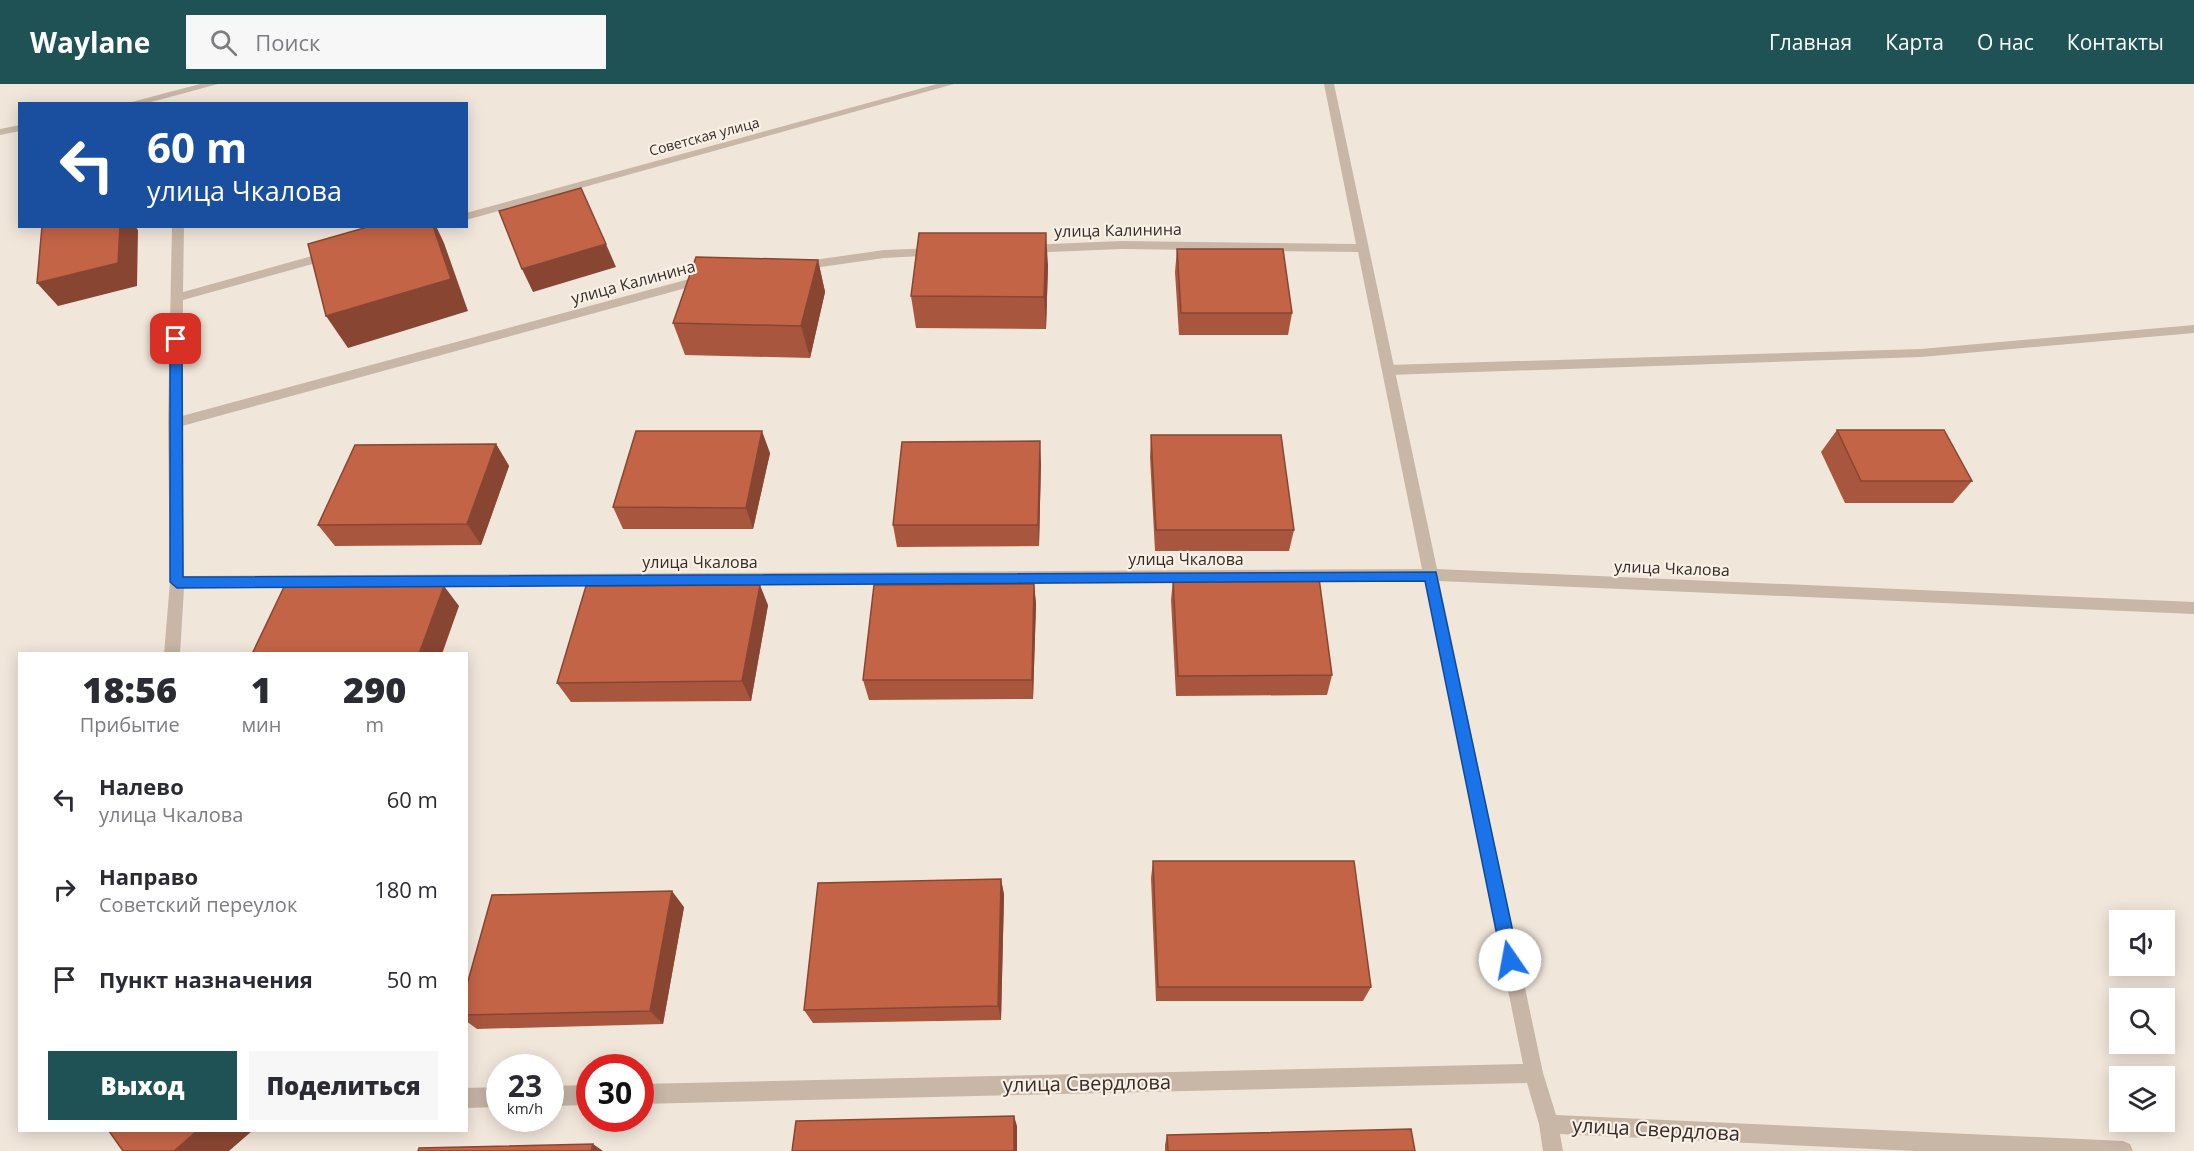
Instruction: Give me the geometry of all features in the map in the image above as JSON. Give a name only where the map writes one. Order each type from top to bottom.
[{"type":"street","points":[[146,102],[179,98],[213,84]]},
{"type":"street","name":"Советская улица","points":[[468,217],[949,84]]},
{"type":"street","points":[[1329,84],[1534,1073],[1549,1124],[1553,1151]]},
{"type":"street","points":[[0,132],[18,128]]},
{"type":"street","points":[[172,652],[177,582],[175,423],[178,228]]},
{"type":"street","name":"улица Калинина","points":[[1014,249],[1121,245],[1363,248]]},
{"type":"street","points":[[177,298],[345,251]]},
{"type":"street","points":[[781,268],[884,254],[955,251]]},
{"type":"street","name":"улица Калинина","points":[[175,423],[713,278]]},
{"type":"street","points":[[1388,370],[1921,353],[2194,329]]},
{"type":"street","name":"улица Чкалова","points":[[177,582],[1431,575],[2194,608]]},
{"type":"street","name":"улица Свердлова","points":[[654,1094],[1534,1073]]},
{"type":"street","points":[[468,1098],[486,1097]]},
{"type":"street","name":"улица Свердлова","points":[[1549,1124],[2123,1151]]},
{"type":"building","points":[[581,188],[606,244],[522,269],[499,211]]},
{"type":"building","points":[[42,228],[120,228],[118,263],[37,283]]},
{"type":"building","points":[[364,228],[434,228],[451,279],[326,316],[308,244]]},
{"type":"building","points":[[919,233],[1046,233],[1044,297],[911,296]]},
{"type":"building","points":[[1177,249],[1283,249],[1292,313],[1181,313]]},
{"type":"building","points":[[696,257],[818,260],[801,326],[673,323]]},
{"type":"building","points":[[1837,430],[1944,430],[1972,481],[1861,481]]},
{"type":"building","points":[[636,431],[762,431],[746,508],[613,507]]},
{"type":"building","points":[[1151,435],[1281,435],[1294,530],[1156,530]]},
{"type":"building","points":[[1040,441],[1038,525],[893,525],[902,442]]},
{"type":"building","points":[[496,444],[467,524],[318,525],[355,445]]},
{"type":"building","points":[[1319,578],[1332,675],[1178,676],[1173,579]]},
{"type":"building","points":[[1034,584],[1032,680],[863,680],[874,585]]},
{"type":"building","points":[[760,585],[742,681],[557,683],[586,586]]},
{"type":"building","points":[[444,586],[420,652],[253,652],[284,587]]},
{"type":"building","points":[[1153,861],[1354,861],[1371,987],[1158,987]]},
{"type":"building","points":[[1001,879],[998,1006],[804,1010],[818,883]]},
{"type":"building","points":[[672,891],[650,1011],[468,1015],[468,981],[492,895]]},
{"type":"building","points":[[1014,1116],[1014,1151],[792,1151],[796,1121]]},
{"type":"building","points":[[1411,1129],[1415,1151],[1168,1151],[1167,1135]]},
{"type":"building","points":[[110,1132],[196,1132],[174,1151],[123,1151]]},
{"type":"building","points":[[593,1144],[591,1151],[418,1151],[419,1148]]},
{"type":"route","points":[[176,339],[177,582],[1431,575],[1510,960]]}]
